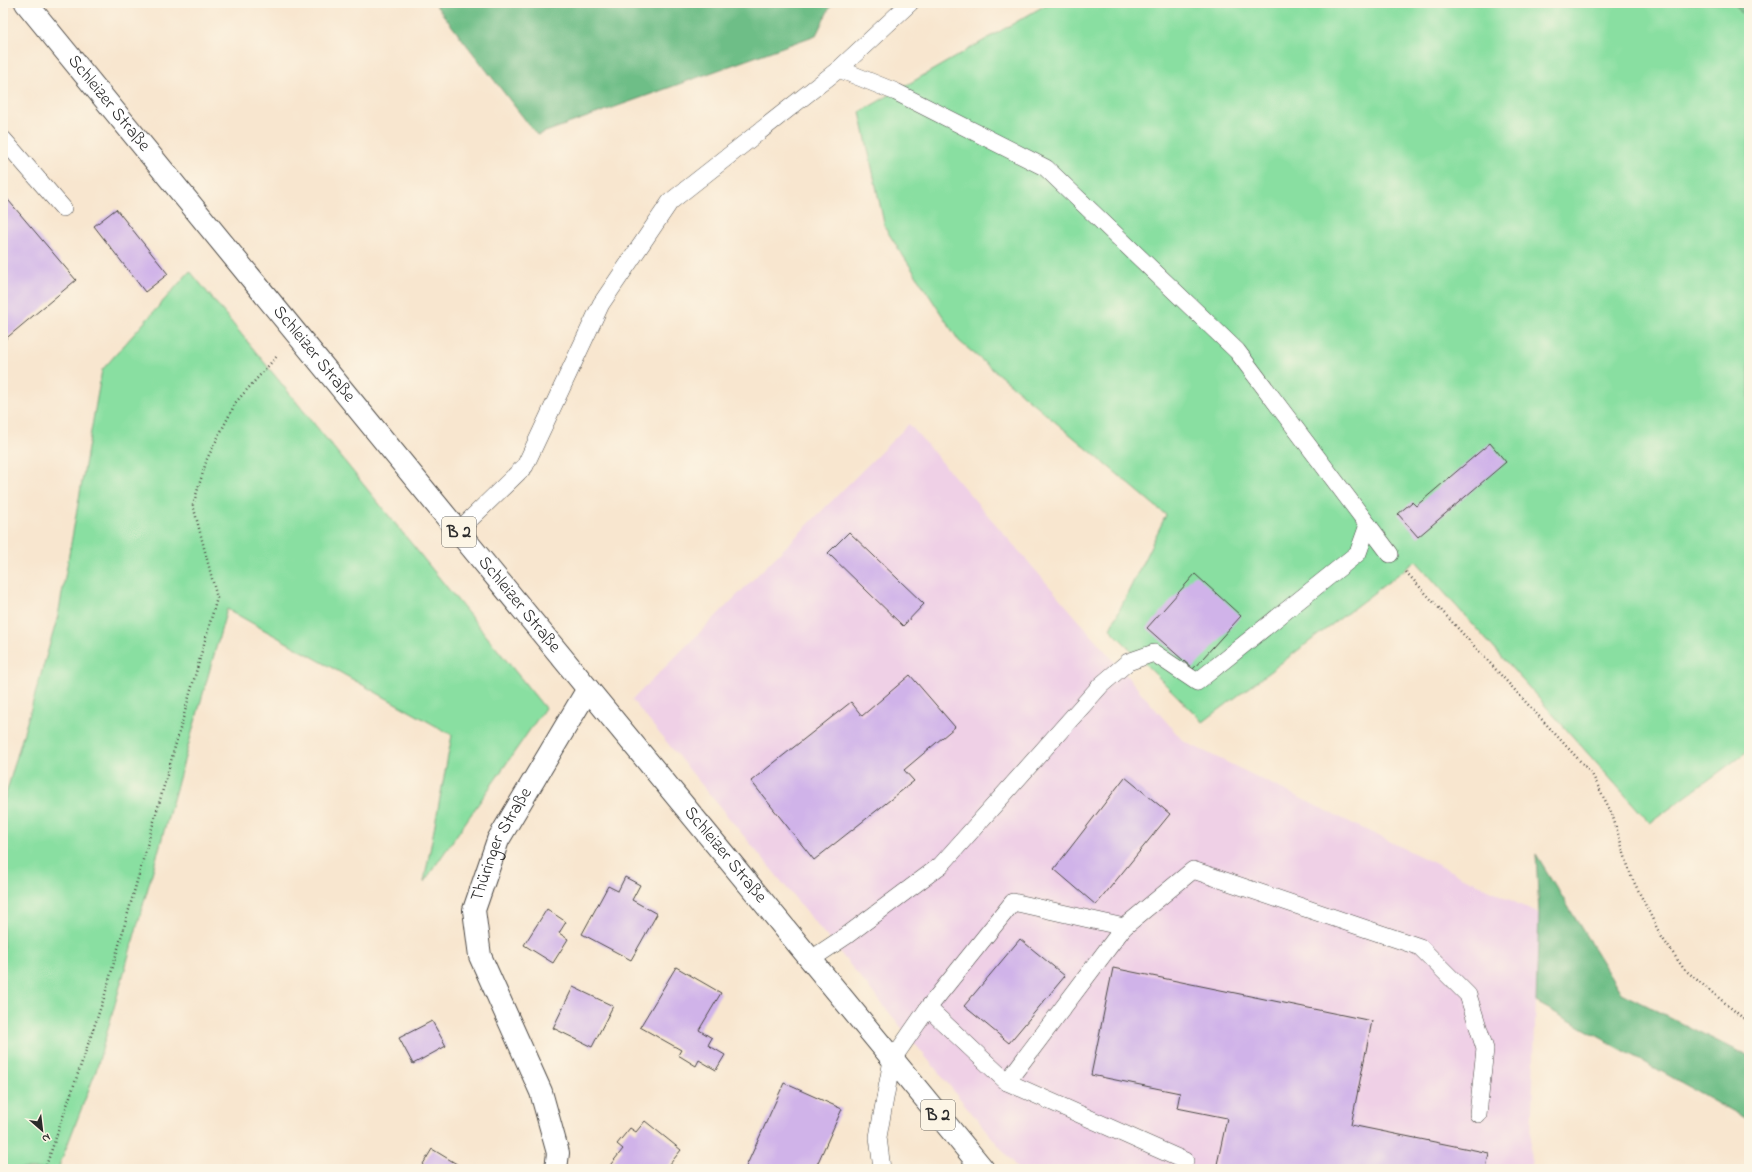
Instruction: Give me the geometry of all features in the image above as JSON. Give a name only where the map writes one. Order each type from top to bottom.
[{"type":"main road","name":"Schleizer Straße","points":[[26,3],[983,1169]]},
{"type":"main road","name":"Thüringer Straße","points":[[556,1169],[558,1152],[541,1092],[480,956],[474,910],[498,840],[588,689]]},
{"type":"lane","points":[[458,531],[525,466],[601,304],[670,202],[839,69],[910,3]]},
{"type":"lane","points":[[839,69],[896,92],[1046,168],[1237,351],[1390,554]]},
{"type":"lane","points":[[3,139],[63,208]]},
{"type":"lane","points":[[810,960],[846,936],[941,865],[1101,685],[1128,662],[1154,653],[1197,682],[1358,553],[1368,525]]},
{"type":"lane","points":[[1008,1082],[1124,927],[1193,870],[1420,947],[1468,995],[1485,1049],[1478,1114]]},
{"type":"lane","points":[[882,1169],[878,1137],[892,1060],[928,1008],[1013,902],[1124,927]]},
{"type":"lane","points":[[928,1008],[1008,1082],[1185,1161]]},
{"type":"path","points":[[45,1169],[104,998],[217,598],[194,505],[207,460],[236,402],[297,334]]},
{"type":"path","points":[[1390,554],[1592,774],[1612,814],[1631,876],[1661,936],[1684,969],[1749,1023]]},
{"type":"shaded area","points":[[909,424],[1183,741],[1539,914],[1530,1169],[1018,1169],[632,700]]},
{"type":"green space","points":[[434,3],[832,3],[816,35],[537,135]]},
{"type":"green space","points":[[1049,3],[1734,3],[1749,23],[1749,750],[1650,823],[1416,561],[1203,722],[1110,629],[1166,515],[959,341],[885,228],[860,112]]},
{"type":"green space","points":[[1734,3],[1749,3],[1749,23]]},
{"type":"green space","points":[[190,271],[545,708],[424,882],[452,735],[227,609],[96,1071],[58,1169],[3,1169],[3,804],[58,616],[102,370]]},
{"type":"green space","points":[[1536,854],[1621,993],[1749,1057],[1749,1120],[1536,1002],[1539,914]]},
{"type":"building","points":[[3,194],[76,280],[3,341]]},
{"type":"building","points":[[116,209],[168,274],[145,292],[94,226]]},
{"type":"building","points":[[1490,443],[1506,462],[1418,537],[1398,514],[1412,502],[1416,506]]},
{"type":"building","points":[[849,532],[924,604],[903,626],[828,553]]},
{"type":"building","points":[[1195,574],[1241,616],[1193,669],[1147,628]]},
{"type":"building","points":[[910,675],[955,727],[904,770],[914,781],[814,860],[751,781],[851,702],[862,716]]},
{"type":"building","points":[[1125,777],[1170,814],[1096,905],[1054,869]]},
{"type":"building","points":[[625,877],[640,885],[632,900],[657,914],[631,960],[582,934],[608,886],[618,891]]},
{"type":"building","points":[[547,909],[566,922],[559,933],[568,939],[553,963],[524,945]]},
{"type":"building","points":[[1020,939],[1065,976],[1009,1043],[964,1006]]},
{"type":"building","points":[[676,967],[721,993],[699,1030],[712,1038],[708,1045],[725,1055],[716,1070],[699,1060],[696,1066],[678,1055],[681,1050],[640,1027]]},
{"type":"building","points":[[1113,968],[1372,1021],[1351,1125],[1489,1153],[1486,1169],[1216,1169],[1227,1118],[1177,1108],[1180,1093],[1091,1075]]},
{"type":"building","points":[[573,987],[613,1006],[592,1047],[553,1028]]},
{"type":"building","points":[[432,1021],[446,1046],[413,1064],[399,1038]]},
{"type":"building","points":[[784,1083],[842,1109],[815,1169],[745,1169]]},
{"type":"building","points":[[645,1121],[681,1150],[666,1169],[607,1169],[623,1149],[617,1144],[630,1128],[636,1132]]},
{"type":"building","points":[[432,1149],[465,1169],[420,1169]]}]
